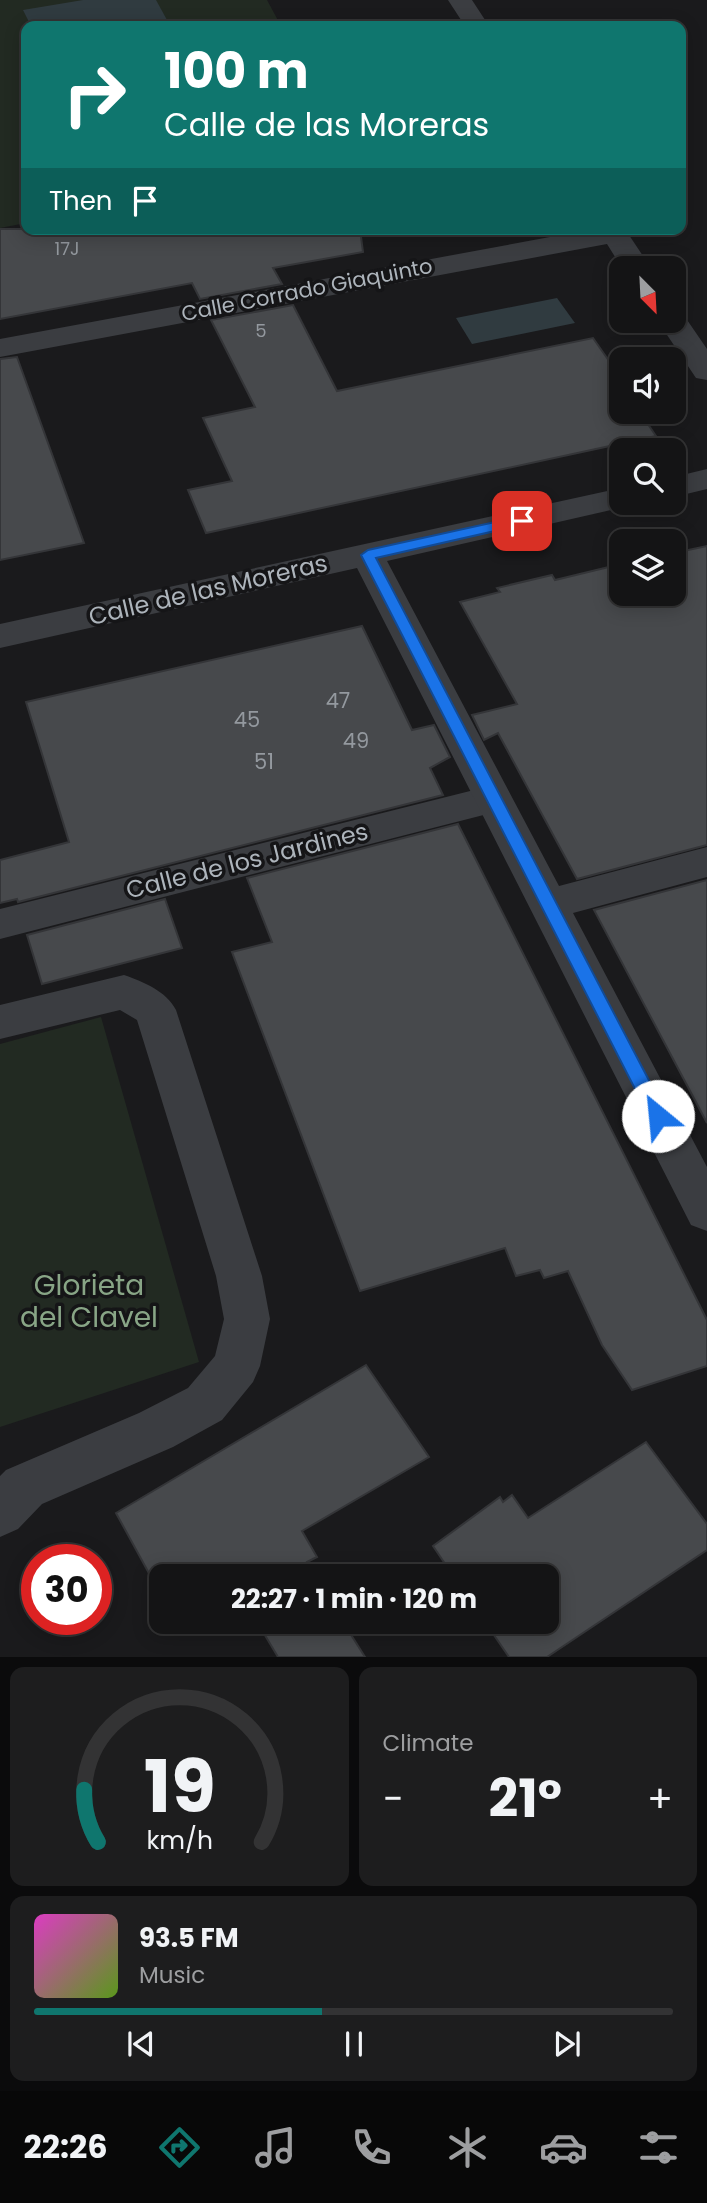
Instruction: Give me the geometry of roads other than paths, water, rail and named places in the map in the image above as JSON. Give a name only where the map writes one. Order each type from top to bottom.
[{"type":"street","points":[[460,0],[474,21]]},
{"type":"street","name":"Calle Corrado Giaquinto","points":[[0,348],[591,235]]},
{"type":"street","points":[[615,235],[629,256]]},
{"type":"street","points":[[681,333],[707,371]]},
{"type":"street","points":[[686,484],[707,480]]},
{"type":"street","name":"Calle de las Moreras","points":[[0,636],[609,501]]},
{"type":"street","points":[[368,555],[707,1211]]},
{"type":"street","name":"Calle de los Jardines","points":[[0,924],[494,799]]},
{"type":"street","points":[[548,904],[707,862]]},
{"type":"street","points":[[0,1023],[124,992],[155,1010],[239,1276],[247,1319],[236,1366],[205,1404],[156,1430],[24,1487],[0,1512]]},
{"type":"park label","name":"Glorieta del Clavel","points":[[89,1301]]}]
